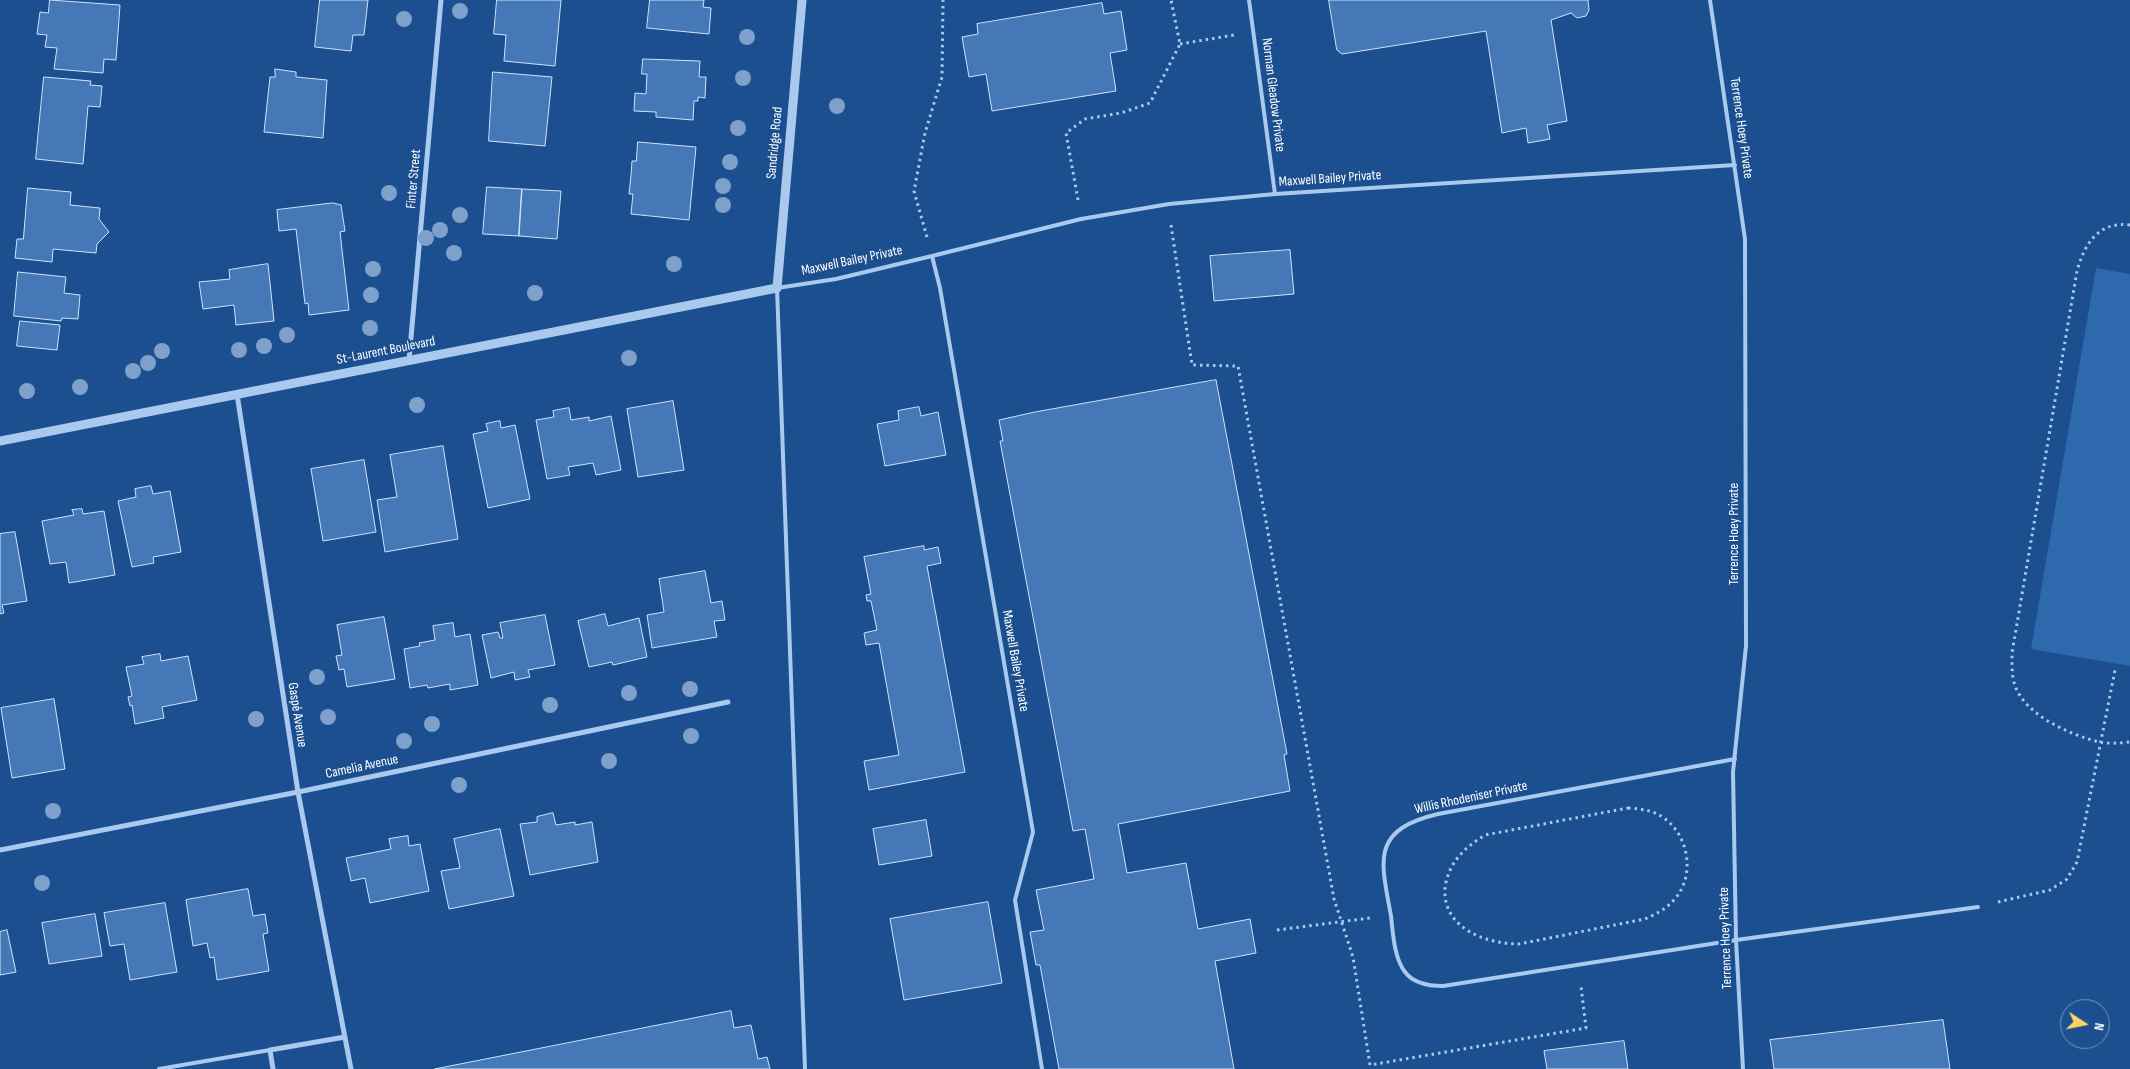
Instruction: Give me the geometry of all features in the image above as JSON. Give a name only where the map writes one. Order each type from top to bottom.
[{"type":"street","name":"Finter Street","points":[[409,360],[441,0]]},
{"type":"street","name":"Sandridge Road","points":[[777,288],[802,0]]},
{"type":"street","name":"St-Laurent Boulevard","points":[[0,441],[777,288]]},
{"type":"street","name":"Gaspé Avenue","points":[[238,394],[298,792],[351,1069]]},
{"type":"street","name":"Camelia Avenue","points":[[0,850],[298,792],[728,702]]},
{"type":"street","points":[[273,1069],[270,1050],[345,1037]]},
{"type":"lane","name":"Norman Gleadow Private","points":[[1249,0],[1275,194]]},
{"type":"lane","name":"Terrence Hoey Private","points":[[1710,0],[1745,240],[1746,646],[1735,760],[1736,940],[1743,1069]]},
{"type":"lane","name":"Maxwell Bailey Private","points":[[777,288],[836,279],[1081,219],[1168,204],[1275,194],[1735,165]]},
{"type":"lane","name":"Maxwell Bailey Private","points":[[932,256],[940,288],[1033,832],[1015,900],[1042,1069]]},
{"type":"lane","points":[[777,288],[805,1069]]},
{"type":"lane","name":"Willis Rhodeniser Private","points":[[1735,760],[1438,814],[1406,824],[1387,845],[1382,867],[1396,951],[1404,971],[1414,980],[1428,986],[1443,986],[1736,940],[1978,907]]},
{"type":"lane","points":[[159,1069],[270,1050]]},
{"type":"path","points":[[932,256],[914,191],[925,132],[942,77],[943,0]]},
{"type":"path","points":[[1081,219],[1066,134],[1085,119],[1121,113],[1150,103],[1180,44],[1172,0]]},
{"type":"path","points":[[1180,44],[1254,32]]},
{"type":"path","points":[[1168,204],[1192,365],[1238,366],[1334,899],[1353,957],[1370,1065],[1586,1028],[1578,965]]},
{"type":"path","points":[[2130,226],[2107,228],[2093,237],[2082,252],[2012,653],[2012,676],[2018,693],[2030,707],[2046,719],[2079,735],[2102,743],[2130,742]]},
{"type":"path","points":[[1978,907],[2050,890],[2067,879],[2077,862],[2115,670]]},
{"type":"path","points":[[1628,808],[1643,809],[1663,817],[1674,826],[1682,839],[1688,874],[1682,889],[1674,900],[1660,912],[1645,919],[1518,944],[1505,944],[1475,936],[1459,926],[1449,910],[1445,898],[1446,879],[1455,860],[1469,845],[1485,835],[1628,808]]},
{"type":"path","points":[[1277,930],[1390,915]]},
{"type":"shaded area","points":[[2096,268],[2130,274],[2130,666],[2031,649]]},
{"type":"building","points":[[50,0],[120,5],[116,60],[104,59],[103,73],[54,69],[57,48],[45,47],[47,35],[37,34],[40,12],[48,13]]},
{"type":"building","points":[[320,0],[368,0],[364,35],[353,35],[351,51],[315,47]]},
{"type":"building","points":[[497,0],[561,0],[555,66],[504,61],[506,35],[494,34]]},
{"type":"building","points":[[650,0],[704,0],[703,7],[711,8],[709,34],[647,28]]},
{"type":"building","points":[[1329,0],[1588,0],[1589,10],[1586,16],[1577,18],[1571,13],[1551,20],[1567,121],[1547,125],[1550,139],[1528,143],[1526,128],[1502,133],[1486,31],[1342,54],[1337,50]]},
{"type":"building","points":[[1102,3],[1104,14],[1121,11],[1127,50],[1110,53],[1116,91],[992,111],[986,74],[969,77],[962,37],[978,34],[977,24]]},
{"type":"building","points":[[643,59],[700,61],[699,77],[706,77],[705,98],[698,97],[698,101],[694,101],[693,120],[656,117],[656,112],[634,111],[635,93],[646,94],[647,74],[642,74]]},
{"type":"building","points":[[275,69],[296,72],[296,77],[327,80],[323,138],[264,132],[270,77],[275,77]]},
{"type":"building","points":[[493,72],[552,77],[545,146],[489,141]]},
{"type":"building","points":[[44,77],[91,81],[90,85],[102,86],[100,107],[88,106],[83,164],[36,159]]},
{"type":"building","points":[[638,142],[696,147],[689,220],[631,214],[633,194],[629,194],[632,161],[636,161]]},
{"type":"building","points":[[487,187],[522,189],[519,236],[483,234]]},
{"type":"building","points":[[28,188],[71,192],[70,205],[100,208],[99,219],[109,232],[97,244],[96,253],[53,249],[52,262],[15,258],[17,239],[23,239]]},
{"type":"building","points":[[522,189],[561,191],[557,239],[519,236]]},
{"type":"building","points":[[333,203],[341,205],[345,231],[340,232],[349,310],[309,315],[308,303],[305,304],[296,229],[279,231],[277,210]]},
{"type":"building","points":[[1290,250],[1294,294],[1214,301],[1210,256]]},
{"type":"building","points":[[268,264],[274,321],[236,325],[234,305],[203,309],[199,282],[230,279],[229,270]]},
{"type":"building","points":[[18,272],[66,277],[64,293],[80,295],[78,319],[62,318],[61,321],[14,316]]},
{"type":"building","points":[[20,321],[60,325],[57,350],[17,346]]},
{"type":"building","points":[[1216,380],[1287,754],[1284,755],[1290,791],[1118,824],[1127,873],[1186,863],[1198,929],[1250,919],[1256,953],[1215,961],[1234,1069],[1059,1069],[1040,965],[1036,965],[1030,932],[1044,930],[1036,890],[1094,879],[1085,829],[1073,831],[1000,441],[1003,441],[999,420]]},
{"type":"building","points":[[673,401],[684,470],[638,477],[627,409]]},
{"type":"building","points":[[919,407],[921,416],[938,412],[946,455],[885,466],[877,424],[899,420],[898,411]]},
{"type":"building","points":[[569,408],[571,420],[589,417],[589,421],[611,416],[621,470],[596,475],[593,463],[568,467],[570,475],[547,479],[536,420],[554,417],[553,411]]},
{"type":"building","points":[[500,421],[501,428],[515,425],[530,499],[488,508],[473,434],[488,431],[486,424]]},
{"type":"building","points":[[443,446],[458,539],[385,552],[377,500],[397,497],[390,455]]},
{"type":"building","points":[[364,460],[376,532],[323,541],[311,469]]},
{"type":"building","points":[[151,486],[153,494],[170,491],[181,552],[153,557],[154,563],[132,567],[118,501],[136,497],[135,489]]},
{"type":"building","points":[[82,509],[83,514],[104,511],[115,575],[69,583],[66,562],[50,564],[42,521],[74,515],[72,510]]},
{"type":"building","points":[[15,532],[27,601],[2,605],[4,613],[0,614],[0,534]]},
{"type":"building","points":[[924,546],[924,550],[938,547],[941,563],[927,566],[965,772],[869,790],[864,761],[899,755],[879,643],[866,645],[864,633],[877,630],[871,601],[867,601],[866,595],[871,594],[864,557]]},
{"type":"building","points":[[705,571],[711,603],[722,601],[725,620],[714,621],[717,637],[652,648],[647,615],[664,612],[659,579]]},
{"type":"building","points":[[605,614],[608,626],[639,618],[647,657],[613,665],[612,662],[589,667],[578,621]]},
{"type":"building","points":[[545,615],[555,665],[528,670],[530,677],[515,680],[514,672],[491,678],[482,635],[498,632],[500,638],[503,638],[500,623]]},
{"type":"building","points":[[384,617],[395,679],[347,687],[344,669],[339,670],[336,656],[342,655],[337,625]]},
{"type":"building","points":[[453,623],[455,637],[470,634],[478,685],[450,690],[450,684],[428,688],[427,685],[410,688],[404,649],[420,646],[419,643],[435,640],[433,626]]},
{"type":"building","points":[[160,654],[161,661],[188,656],[197,700],[162,707],[164,718],[135,724],[132,705],[130,706],[128,697],[132,696],[126,667],[144,664],[142,657]]},
{"type":"building","points":[[54,699],[65,769],[12,778],[1,708]]},
{"type":"building","points":[[553,813],[556,825],[575,822],[575,825],[592,822],[598,862],[530,875],[520,824],[537,822],[537,817]]},
{"type":"building","points":[[926,820],[932,856],[879,865],[873,829]]},
{"type":"building","points":[[500,829],[514,896],[449,909],[441,871],[460,868],[454,839]]},
{"type":"building","points":[[408,836],[409,846],[420,844],[429,891],[370,903],[365,878],[351,881],[346,858],[391,849],[389,839]]},
{"type":"building","points":[[248,889],[253,916],[265,914],[268,933],[263,934],[269,971],[217,980],[214,957],[210,958],[207,943],[193,946],[186,900]]},
{"type":"building","points":[[988,902],[1002,983],[904,1000],[890,919]]},
{"type":"building","points":[[165,903],[177,972],[130,980],[124,944],[110,946],[104,913]]},
{"type":"building","points":[[95,914],[102,956],[49,964],[42,923]]},
{"type":"building","points":[[7,930],[16,972],[0,975],[0,932]]},
{"type":"building","points":[[731,1011],[734,1028],[751,1025],[758,1059],[767,1057],[770,1069],[435,1069]]},
{"type":"building","points":[[1943,1020],[1950,1069],[1774,1069],[1770,1040]]},
{"type":"building","points":[[1624,1041],[1628,1069],[1547,1069],[1544,1051]]}]
